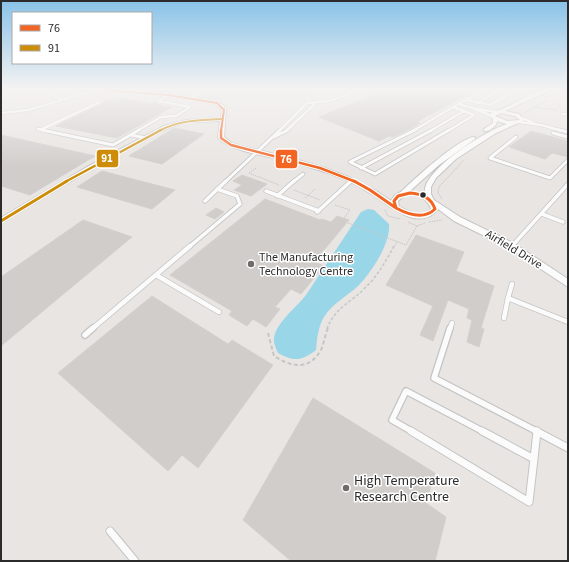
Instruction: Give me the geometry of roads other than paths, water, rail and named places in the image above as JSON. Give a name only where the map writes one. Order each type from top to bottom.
[{"type":"street","points":[[223,115],[220,131],[221,138],[225,142],[231,145],[336,174],[369,190]]},
{"type":"street","points":[[508,115],[520,119]]},
{"type":"street","points":[[517,115],[520,119]]},
{"type":"street","points":[[493,117],[504,122],[520,119]]},
{"type":"street","points":[[396,208],[394,201],[422,176],[452,151],[492,127],[496,121],[493,117]]},
{"type":"street","points":[[1,221],[89,168],[166,127],[196,120],[222,119]]},
{"type":"street","points":[[424,216],[433,212],[435,209],[427,187],[445,166],[485,136],[520,119]]},
{"type":"street","name":"Airfield Drive","points":[[369,190],[416,194],[431,200],[457,219],[512,246],[568,284]]},
{"type":"street","name":"Airfield Drive","points":[[369,190],[405,213],[457,219]]},
{"type":"lane","points":[[70,115],[39,129],[113,145],[161,118],[177,115]]},
{"type":"lane","points":[[205,201],[295,115]]},
{"type":"lane","points":[[272,138],[288,130],[303,115]]},
{"type":"lane","points":[[438,115],[417,129],[350,162],[372,174],[381,171],[474,115]]},
{"type":"lane","points":[[361,168],[457,115]]},
{"type":"lane","points":[[489,115],[493,117]]},
{"type":"lane","points":[[520,119],[541,126]]},
{"type":"lane","points":[[520,119],[541,126],[568,132]]},
{"type":"lane","points":[[553,133],[568,137]]},
{"type":"lane","points":[[131,135],[146,138]]},
{"type":"lane","points":[[516,137],[490,158],[550,178],[568,160]]},
{"type":"lane","points":[[277,196],[303,174]]},
{"type":"lane","points":[[266,191],[318,212],[352,181]]},
{"type":"lane","points":[[512,246],[568,184]]},
{"type":"lane","points":[[84,335],[240,204],[238,196],[217,189]]},
{"type":"lane","points":[[542,214],[563,222]]},
{"type":"lane","points":[[156,275],[219,312]]},
{"type":"lane","points":[[504,318],[512,284]]},
{"type":"lane","points":[[508,298],[568,322]]},
{"type":"lane","points":[[452,323],[434,378],[568,448]]},
{"type":"lane","points":[[534,459],[406,391],[392,420],[528,502],[538,431]]},
{"type":"lane","points":[[110,531],[135,561]]},
{"type":"water","points":[[368,209],[374,210],[389,224],[387,240],[369,274],[358,286],[327,312],[319,329],[316,350],[298,359],[289,358],[278,353],[274,341],[277,329],[286,316],[306,295],[361,212]]},
{"type":"place","name":"The Manufacturing Technology Centre","points":[[251,264]]},
{"type":"place","name":"High Temperature Research Centre","points":[[346,488]]}]
